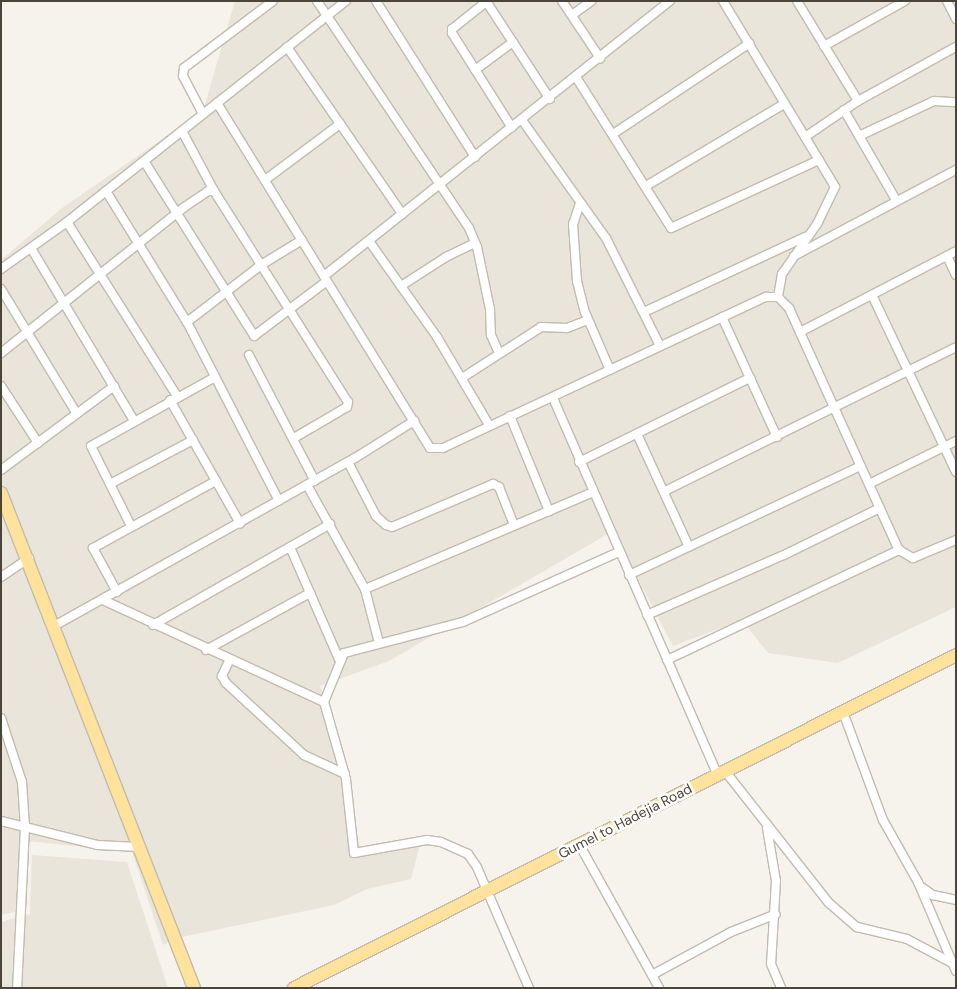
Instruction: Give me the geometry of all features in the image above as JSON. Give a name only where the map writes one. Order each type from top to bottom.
[{"type":"main road","points":[[2,495],[29,558],[139,848],[196,985]]},
{"type":"main road","name":"Gumel to Hadejia Road","points":[[294,988],[956,655]]},
{"type":"street","points":[[203,114],[183,76],[184,68],[273,1]]},
{"type":"street","points":[[317,1],[438,186],[449,194],[475,243],[490,309],[491,335],[499,354]]},
{"type":"street","points":[[1,269],[67,222],[346,1]]},
{"type":"street","points":[[376,1],[475,157]]},
{"type":"street","points":[[562,1],[600,58]]},
{"type":"street","points":[[572,15],[590,1]]},
{"type":"street","points":[[144,161],[254,336],[290,310],[402,214],[550,99],[670,1]]},
{"type":"street","points":[[723,1],[835,187],[833,195],[782,274],[778,297]]},
{"type":"street","points":[[797,1],[858,100]]},
{"type":"street","points":[[824,46],[905,1]]},
{"type":"street","points":[[947,1],[956,19]]},
{"type":"street","points":[[512,128],[475,70],[452,29],[486,2],[550,99]]},
{"type":"street","points":[[475,70],[513,42]]},
{"type":"street","points":[[613,134],[750,44]]},
{"type":"street","points":[[287,47],[402,214]]},
{"type":"street","points":[[805,137],[858,100],[956,47]]},
{"type":"street","points":[[576,77],[671,228],[818,160]]},
{"type":"street","points":[[859,136],[934,101],[956,102]]},
{"type":"street","points":[[217,103],[414,421],[434,449],[553,398],[766,297],[778,297],[789,308],[899,550],[913,558],[956,540]]},
{"type":"street","points":[[646,186],[784,104]]},
{"type":"street","points":[[844,110],[896,200]]},
{"type":"street","points":[[522,120],[606,238],[660,346]]},
{"type":"street","points":[[264,180],[340,124]]},
{"type":"street","points":[[182,131],[214,191],[348,402],[347,407],[294,438]]},
{"type":"street","points":[[793,257],[896,200],[956,170]]},
{"type":"street","points":[[106,191],[187,322],[210,363],[213,378],[279,501]]},
{"type":"street","points":[[1,353],[26,331],[64,305],[176,214],[208,191],[214,191]]},
{"type":"street","points":[[580,202],[573,224],[577,280],[588,320],[610,370]]},
{"type":"street","points":[[67,222],[102,274],[174,398],[193,440],[240,523]]},
{"type":"street","points":[[644,312],[807,236]]},
{"type":"street","points":[[187,322],[262,265],[302,240]]},
{"type":"street","points":[[369,241],[462,378],[490,425]]},
{"type":"street","points":[[401,286],[475,243]]},
{"type":"street","points":[[31,248],[134,421]]},
{"type":"street","points":[[800,332],[956,251]]},
{"type":"street","points":[[947,256],[956,275]]},
{"type":"street","points":[[1,289],[76,414]]},
{"type":"street","points":[[872,295],[956,472]]},
{"type":"street","points":[[722,317],[777,437]]},
{"type":"street","points":[[462,378],[541,327],[566,328],[588,320]]},
{"type":"street","points":[[665,491],[834,409],[956,346]]},
{"type":"street","points":[[248,355],[294,438],[315,481]]},
{"type":"street","points":[[131,526],[91,446],[174,398],[213,378]]},
{"type":"street","points":[[580,462],[750,378]]},
{"type":"street","points":[[1,386],[38,443]]},
{"type":"street","points":[[1,470],[114,386]]},
{"type":"street","points":[[553,398],[667,660],[721,773],[829,903],[857,926],[907,939],[952,963]]},
{"type":"street","points":[[510,416],[549,511]]},
{"type":"street","points":[[54,626],[315,481],[414,421]]},
{"type":"street","points":[[637,434],[690,547]]},
{"type":"street","points":[[110,484],[193,440]]},
{"type":"street","points":[[869,484],[956,441]]},
{"type":"street","points":[[348,462],[376,516],[386,525],[392,527],[493,484],[499,487],[514,525]]},
{"type":"street","points":[[629,574],[861,466]]},
{"type":"street","points":[[117,592],[93,548],[216,481]]},
{"type":"street","points":[[307,485],[365,589],[379,643]]},
{"type":"street","points":[[365,589],[593,492]]},
{"type":"street","points":[[647,615],[784,555],[880,508]]},
{"type":"street","points":[[153,625],[330,524]]},
{"type":"street","points":[[290,547],[339,659]]},
{"type":"street","points":[[667,660],[899,550]]},
{"type":"street","points":[[529,988],[487,890],[468,854],[441,842],[426,840],[354,853],[344,774],[324,702],[339,659],[344,653],[463,622],[619,552]]},
{"type":"street","points":[[1,577],[29,558]]},
{"type":"street","points":[[206,650],[310,593]]},
{"type":"street","points":[[102,600],[206,650],[324,702]]},
{"type":"street","points":[[229,660],[222,676],[226,683],[304,755],[344,774]]},
{"type":"street","points":[[843,712],[883,820],[920,886],[956,971]]},
{"type":"street","points":[[1,718],[22,782],[25,828],[17,988]]},
{"type":"street","points":[[1,821],[97,845],[139,848]]},
{"type":"street","points":[[766,826],[774,858],[776,914],[771,964],[781,988]]},
{"type":"street","points":[[579,844],[659,988]]},
{"type":"street","points":[[920,886],[933,895],[956,900]]},
{"type":"street","points":[[652,975],[731,932],[776,914]]},
{"type":"shaded area","points":[[235,1],[956,1],[956,607],[838,663],[768,653],[742,620],[673,646],[613,531],[389,661],[320,686],[327,700],[362,855],[420,844],[411,879],[367,889],[334,905],[177,938],[163,945],[132,852],[27,841],[23,910],[1,915],[1,260],[62,208],[203,111]]},
{"type":"shaded area","points":[[32,855],[127,862],[168,988],[1,988],[1,922],[30,914]]}]
